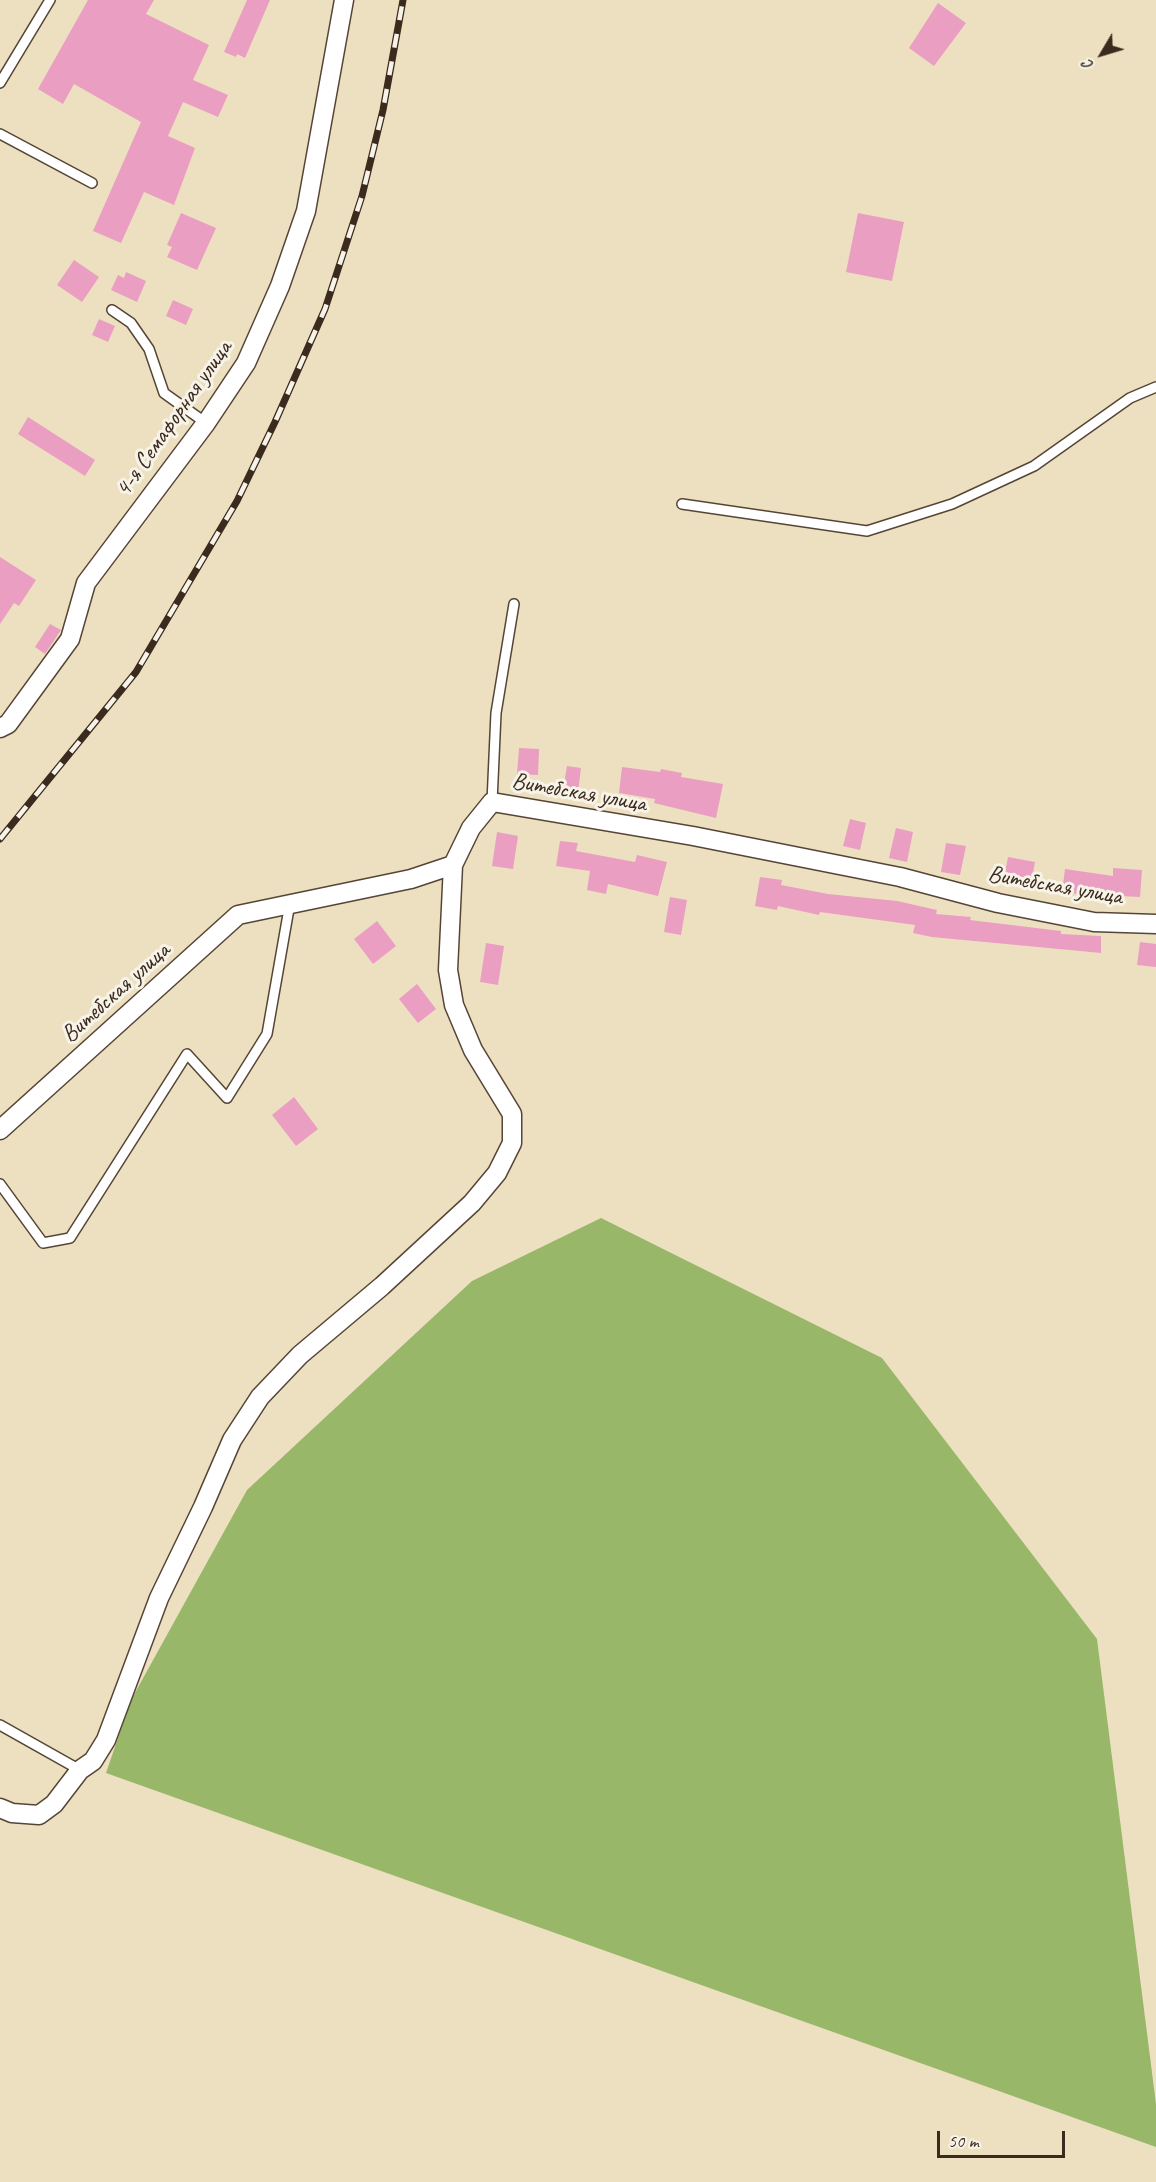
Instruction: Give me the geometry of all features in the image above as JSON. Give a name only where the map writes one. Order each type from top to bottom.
[{"type":"street","name":"4-я Семафорная улица","points":[[0,728],[8,724],[70,639],[87,583],[206,423],[246,363],[280,286],[306,212],[344,0]]},
{"type":"street","name":"Витебская улица","points":[[0,1130],[238,915],[411,879],[453,865],[471,828],[492,802],[693,836],[854,868],[998,903],[1094,922],[1156,924]]},
{"type":"street","points":[[0,1808],[12,1813],[39,1815],[54,1804],[80,1770],[93,1761],[106,1740],[159,1598],[232,1440],[260,1397],[300,1355],[382,1286],[472,1203],[497,1173],[512,1143],[512,1114],[473,1050],[454,1005],[448,970],[453,865]]},
{"type":"lane","points":[[0,83],[50,0]]},
{"type":"lane","points":[[0,134],[92,183]]},
{"type":"lane","points":[[112,310],[130,323],[149,349],[164,393],[206,423]]},
{"type":"lane","points":[[682,504],[867,531],[952,504],[1034,466],[1130,398],[1156,387]]},
{"type":"lane","points":[[492,802],[496,713],[514,604]]},
{"type":"lane","points":[[0,1184],[43,1243],[70,1239],[187,1054],[227,1098],[267,1034],[290,903]]},
{"type":"lane","points":[[0,1725],[80,1770]]},
{"type":"green space","points":[[601,1218],[882,1358],[1097,1639],[1156,2104],[1156,2147],[106,1773],[131,1700],[247,1490],[472,1281]]},
{"type":"building","points":[[88,0],[154,0],[146,14],[209,45],[193,80],[228,95],[218,117],[183,102],[168,136],[195,148],[174,205],[144,192],[121,243],[93,231],[141,122],[74,84],[63,104],[38,89]]},
{"type":"building","points":[[247,0],[270,0],[245,58],[237,54],[236,57],[224,52]]},
{"type":"building","points":[[938,3],[966,23],[934,66],[909,48]]},
{"type":"building","points":[[181,213],[216,228],[197,270],[167,257],[172,247],[167,245]]},
{"type":"building","points":[[858,213],[904,222],[892,281],[846,272]]},
{"type":"building","points":[[74,260],[99,277],[82,302],[57,285]]},
{"type":"building","points":[[126,272],[146,281],[137,302],[111,290],[118,275],[124,278]]},
{"type":"building","points":[[173,300],[193,309],[186,325],[166,316]]},
{"type":"building","points":[[99,319],[115,326],[108,342],[92,335]]},
{"type":"building","points":[[28,417],[95,460],[85,476],[18,434]]},
{"type":"building","points":[[0,557],[36,580],[19,606],[14,603],[0,624]]},
{"type":"building","points":[[50,624],[61,630],[45,654],[35,647]]},
{"type":"building","points":[[519,748],[539,749],[538,775],[517,774]]},
{"type":"building","points":[[567,766],[581,768],[578,792],[563,790]]},
{"type":"building","points":[[622,767],[660,772],[661,769],[682,773],[681,777],[723,784],[716,818],[654,803],[655,799],[619,793]]},
{"type":"building","points":[[850,819],[866,823],[860,850],[843,846]]},
{"type":"building","points":[[896,828],[913,832],[907,862],[889,858]]},
{"type":"building","points":[[497,832],[518,836],[513,869],[492,866]]},
{"type":"building","points":[[560,841],[578,843],[576,851],[635,862],[637,855],[667,862],[658,896],[608,884],[606,894],[587,890],[590,871],[556,866]]},
{"type":"building","points":[[946,843],[966,846],[960,875],[941,872]]},
{"type":"building","points":[[1008,857],[1035,862],[1030,889],[1003,884]]},
{"type":"building","points":[[1113,868],[1142,870],[1140,897],[1062,893],[1065,869],[1113,876]]},
{"type":"building","points":[[760,877],[782,880],[781,885],[828,894],[897,901],[937,910],[936,914],[971,917],[970,920],[1061,931],[1061,934],[1101,936],[1101,953],[932,937],[913,933],[915,925],[820,912],[819,915],[778,906],[777,910],[755,906]]},
{"type":"building","points":[[670,897],[687,900],[681,935],[664,932]]},
{"type":"building","points":[[377,921],[396,946],[373,964],[354,939]]},
{"type":"building","points":[[1140,942],[1156,944],[1156,967],[1137,965]]},
{"type":"building","points":[[486,943],[504,946],[498,985],[480,982]]},
{"type":"building","points":[[417,984],[436,1009],[418,1023],[399,999]]},
{"type":"building","points":[[294,1097],[318,1129],[296,1146],[272,1115]]},
{"type":"railway","points":[[0,839],[136,672],[237,501],[275,422],[325,309],[362,196],[383,110],[403,0]]}]
